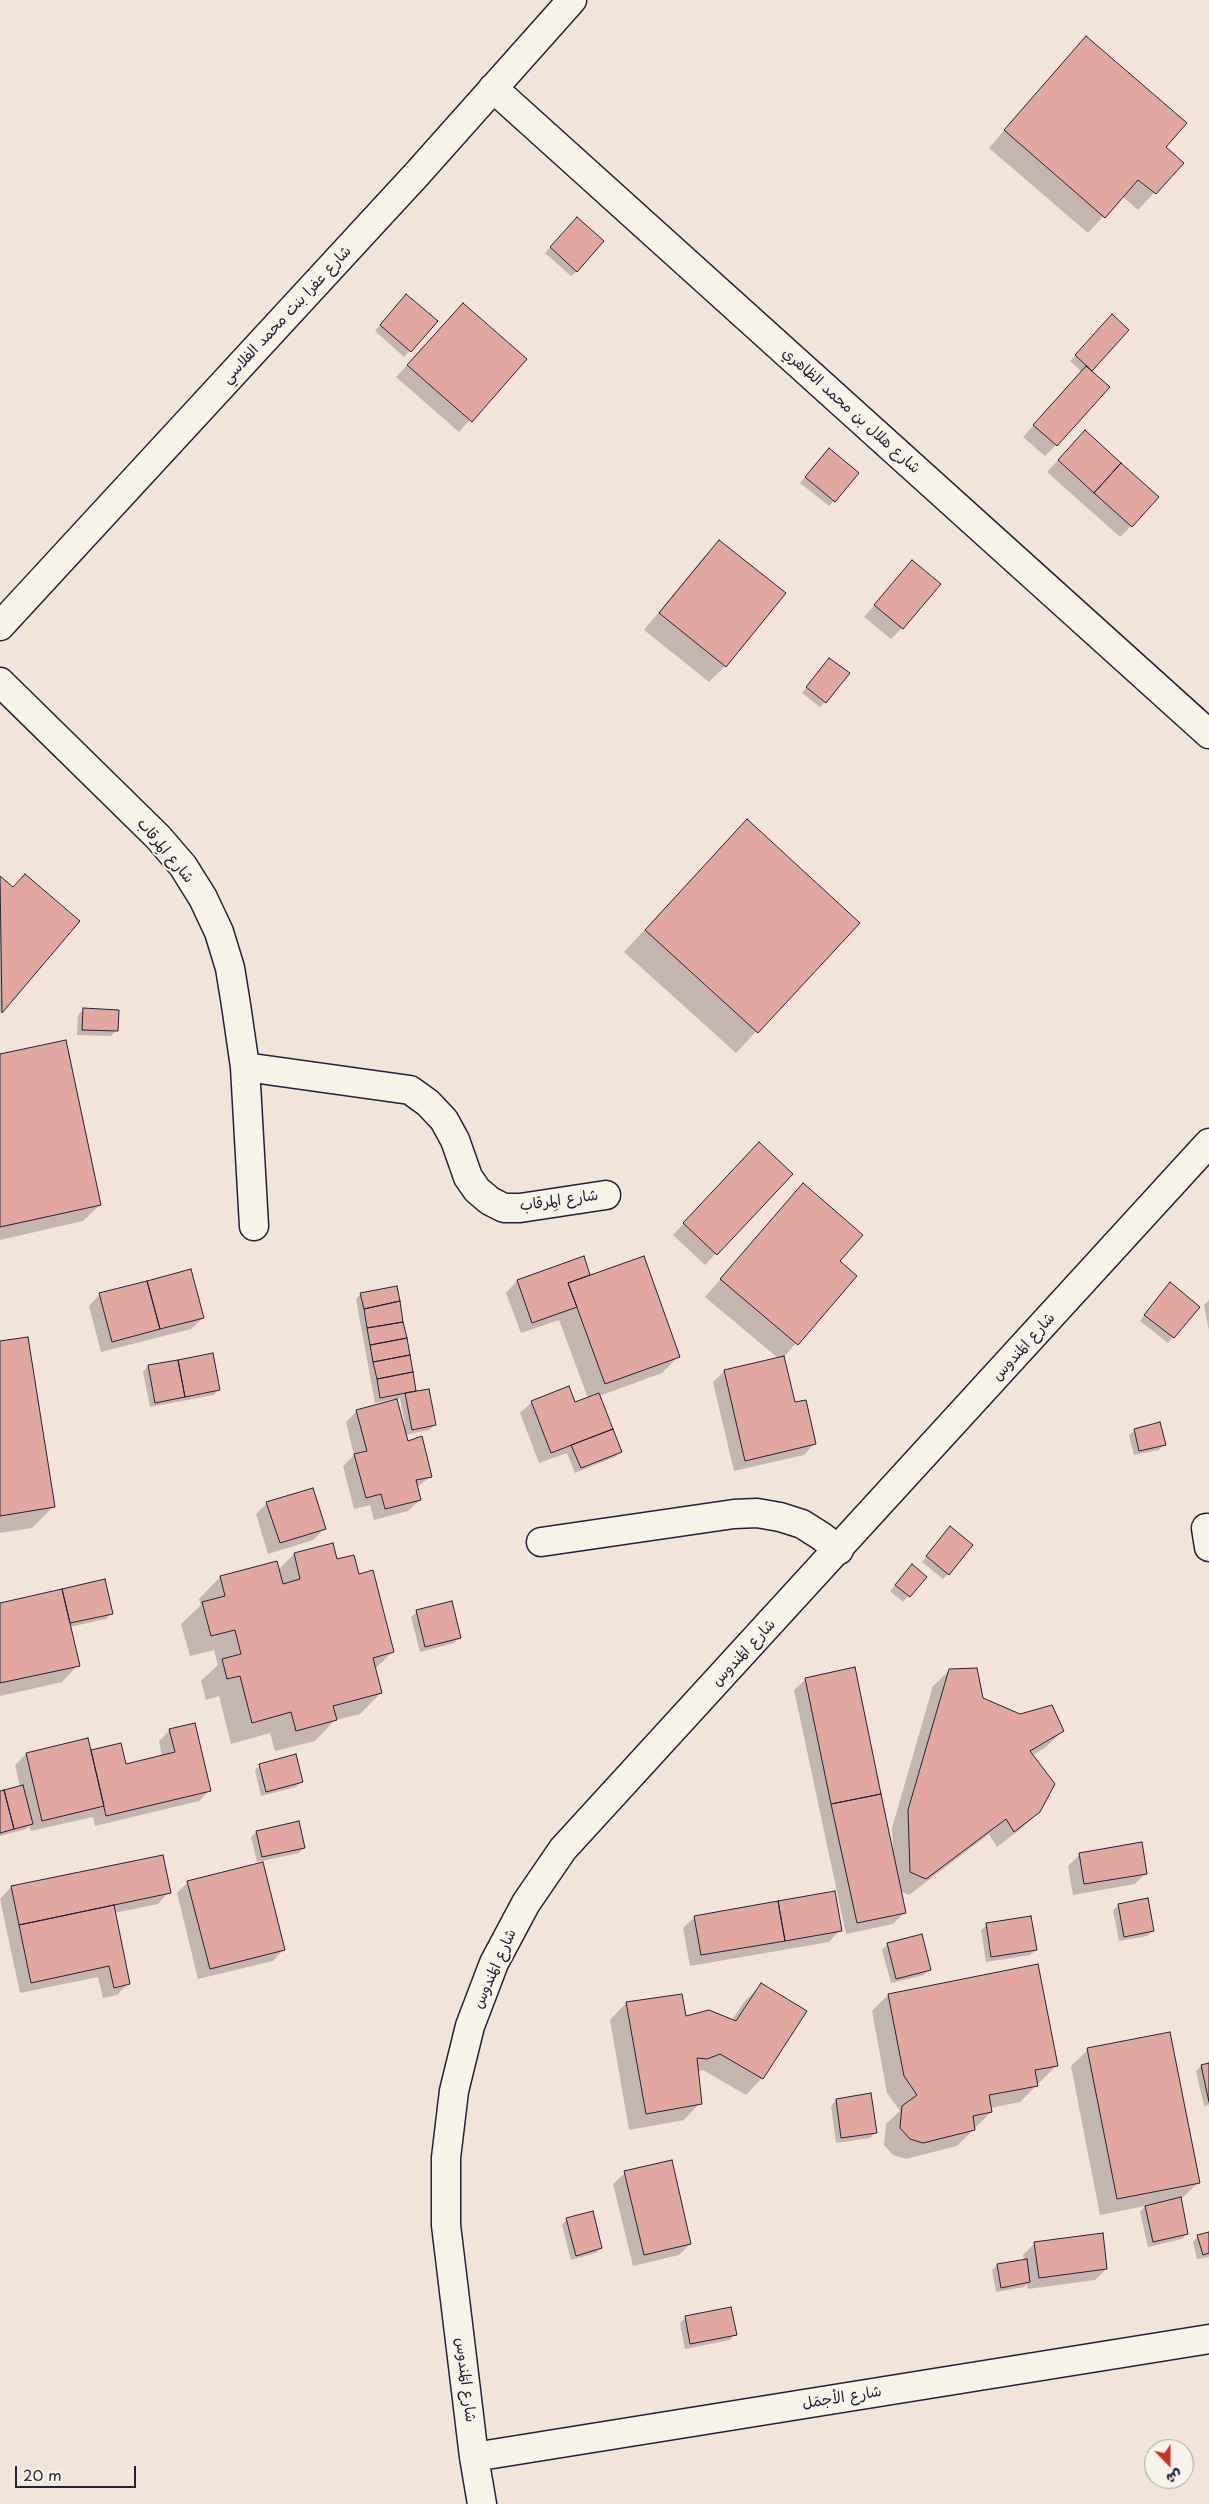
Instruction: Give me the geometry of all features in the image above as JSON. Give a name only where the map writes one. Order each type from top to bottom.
[{"type":"street","name":"شارع عفرا بنت محمد الفلاسي","points":[[0,626],[417,174],[572,0]]},
{"type":"street","name":"شارع هلال بن محمد الظاهري","points":[[493,88],[1209,734]]},
{"type":"street","name":"شارع المِرقاب","points":[[0,682],[158,837],[193,882],[219,932],[230,968],[245,1067],[254,1226]]},
{"type":"street","name":"شارع المِرقاب","points":[[245,1067],[410,1090],[428,1103],[444,1120],[455,1140],[468,1177],[477,1190],[490,1201],[504,1208],[520,1208],[606,1195]]},
{"type":"street","name":"شارع المَندوس","points":[[482,2504],[474,2458],[446,2225],[446,2158],[454,2091],[468,2035],[494,1963],[526,1903],[563,1849],[839,1550],[1209,1143]]},
{"type":"street","points":[[541,1542],[734,1514],[757,1513],[780,1517],[802,1524],[839,1550]]},
{"type":"street","name":"شارع الأجمَل","points":[[474,2458],[1209,2339]]},
{"type":"building","points":[[1086,36],[1187,123],[1166,147],[1184,163],[1156,194],[1138,180],[1105,218],[1004,130]]},
{"type":"building","points":[[577,217],[604,241],[577,272],[550,247]]},
{"type":"building","points":[[406,294],[438,321],[411,352],[380,325]]},
{"type":"building","points":[[463,303],[527,359],[472,422],[407,365]]},
{"type":"building","points":[[1112,314],[1129,330],[1092,371],[1075,355]]},
{"type":"building","points":[[1086,366],[1110,387],[1057,446],[1033,425]]},
{"type":"building","points":[[1085,430],[1121,463],[1094,493],[1058,460]]},
{"type":"building","points":[[829,448],[859,473],[835,502],[805,477]]},
{"type":"building","points":[[1121,463],[1159,497],[1132,527],[1094,493]]},
{"type":"building","points":[[719,540],[786,593],[726,667],[659,613]]},
{"type":"building","points":[[912,560],[941,584],[903,629],[874,605]]},
{"type":"building","points":[[829,658],[850,673],[826,703],[806,687]]},
{"type":"building","points":[[747,819],[860,923],[758,1033],[645,930]]},
{"type":"building","points":[[25,874],[80,921],[2,1013],[0,876],[13,887]]},
{"type":"building","points":[[83,1008],[119,1010],[118,1031],[82,1030]]},
{"type":"building","points":[[66,1040],[101,1205],[0,1227],[0,1054]]},
{"type":"building","points":[[759,1142],[793,1174],[717,1255],[683,1223]]},
{"type":"building","points":[[803,1183],[863,1235],[840,1261],[857,1276],[798,1345],[720,1279]]},
{"type":"building","points":[[584,1256],[590,1275],[568,1283],[577,1307],[532,1323],[517,1280]]},
{"type":"building","points":[[644,1256],[680,1357],[605,1384],[568,1283]]},
{"type":"building","points":[[191,1269],[204,1318],[160,1329],[147,1281]]},
{"type":"building","points":[[147,1281],[160,1329],[112,1342],[99,1293]]},
{"type":"building","points":[[1170,1282],[1200,1307],[1174,1338],[1144,1315]]},
{"type":"building","points":[[397,1286],[400,1301],[364,1309],[360,1293]]},
{"type":"building","points":[[400,1301],[403,1322],[367,1328],[364,1309]]},
{"type":"building","points":[[403,1322],[407,1338],[370,1345],[367,1328]]},
{"type":"building","points":[[28,1337],[55,1507],[0,1516],[0,1341]]},
{"type":"building","points":[[407,1338],[410,1355],[373,1362],[370,1345]]},
{"type":"building","points":[[213,1353],[220,1390],[185,1397],[178,1360]]},
{"type":"building","points":[[410,1355],[413,1372],[377,1379],[373,1362]]},
{"type":"building","points":[[784,1356],[795,1402],[806,1400],[816,1444],[745,1461],[724,1370]]},
{"type":"building","points":[[178,1360],[185,1397],[155,1403],[148,1365]]},
{"type":"building","points":[[413,1372],[416,1391],[380,1398],[377,1379]]},
{"type":"building","points":[[569,1386],[575,1402],[599,1393],[613,1429],[551,1453],[531,1401]]},
{"type":"building","points":[[429,1389],[436,1425],[412,1430],[405,1393]]},
{"type":"building","points":[[397,1399],[408,1441],[422,1436],[432,1477],[416,1480],[421,1500],[385,1509],[381,1494],[366,1498],[354,1454],[367,1451],[356,1410]]},
{"type":"building","points":[[1160,1422],[1166,1445],[1139,1451],[1134,1429]]},
{"type":"building","points":[[613,1429],[622,1452],[581,1468],[571,1445]]},
{"type":"building","points":[[313,1488],[326,1529],[280,1543],[266,1502]]},
{"type":"building","points":[[950,1526],[973,1545],[949,1575],[926,1556]]},
{"type":"building","points":[[333,1543],[337,1559],[354,1555],[359,1574],[373,1570],[394,1652],[373,1658],[382,1693],[333,1706],[337,1720],[296,1731],[291,1712],[252,1723],[240,1676],[227,1679],[222,1659],[241,1654],[235,1630],[211,1636],[202,1602],[225,1596],[220,1576],[277,1561],[283,1584],[300,1579],[294,1553]]},
{"type":"building","points":[[912,1564],[927,1577],[910,1597],[895,1585]]},
{"type":"building","points":[[105,1579],[113,1614],[70,1623],[62,1589]]},
{"type":"building","points":[[62,1589],[80,1666],[0,1683],[0,1603]]},
{"type":"building","points":[[452,1601],[461,1638],[425,1647],[416,1610]]},
{"type":"building","points":[[855,1667],[881,1794],[831,1804],[805,1678]]},
{"type":"building","points":[[977,1668],[983,1698],[1020,1714],[1052,1705],[1064,1731],[1030,1751],[1055,1784],[1040,1812],[1014,1832],[1006,1819],[926,1879],[910,1872],[908,1810],[949,1669]]},
{"type":"building","points":[[195,1723],[211,1791],[106,1816],[91,1750],[121,1743],[126,1764],[175,1752],[169,1729]]},
{"type":"building","points":[[88,1738],[104,1806],[42,1821],[26,1753]]},
{"type":"building","points":[[296,1754],[303,1782],[266,1792],[259,1764]]},
{"type":"building","points":[[23,1785],[33,1824],[14,1829],[4,1790]]},
{"type":"building","points":[[4,1790],[14,1829],[0,1833],[0,1791]]},
{"type":"building","points":[[881,1794],[906,1913],[857,1923],[831,1804]]},
{"type":"building","points":[[299,1821],[305,1848],[262,1857],[256,1831]]},
{"type":"building","points":[[1142,1842],[1147,1874],[1084,1884],[1079,1853]]},
{"type":"building","points":[[163,1855],[171,1893],[19,1925],[11,1886]]},
{"type":"building","points":[[263,1862],[285,1950],[210,1969],[187,1881]]},
{"type":"building","points":[[835,1891],[842,1931],[785,1941],[778,1901]]},
{"type":"building","points":[[1148,1898],[1154,1931],[1124,1937],[1118,1904]]},
{"type":"building","points":[[778,1901],[785,1941],[701,1955],[694,1916]]},
{"type":"building","points":[[114,1905],[130,1984],[114,1988],[109,1966],[31,1983],[19,1925]]},
{"type":"building","points":[[1031,1916],[1037,1950],[991,1957],[986,1923]]},
{"type":"building","points":[[922,1934],[931,1970],[896,1979],[887,1943]]},
{"type":"building","points":[[1038,1964],[1058,2066],[1035,2070],[1038,2086],[989,2095],[992,2112],[973,2116],[975,2130],[923,2143],[910,2139],[900,2128],[902,2106],[917,2095],[904,2076],[888,1994]]},
{"type":"building","points":[[761,1983],[807,2011],[763,2079],[720,2054],[707,2059],[697,2058],[702,2104],[646,2114],[626,2002],[682,1994],[686,2016],[709,2010],[736,2021]]},
{"type":"building","points":[[1170,2032],[1200,2183],[1117,2199],[1087,2048]]},
{"type":"building","points":[[1209,2063],[1209,2102],[1201,2065]]},
{"type":"building","points":[[871,2093],[877,2133],[841,2138],[836,2099]]},
{"type":"building","points":[[672,2160],[691,2244],[644,2255],[624,2171]]},
{"type":"building","points":[[1181,2197],[1188,2234],[1153,2242],[1145,2206]]},
{"type":"building","points":[[593,2211],[602,2248],[576,2256],[566,2218]]},
{"type":"building","points":[[1209,2232],[1209,2253],[1203,2255],[1197,2235]]},
{"type":"building","points":[[1103,2233],[1107,2269],[1039,2278],[1034,2242]]},
{"type":"building","points":[[1027,2259],[1030,2282],[1001,2288],[997,2264]]},
{"type":"building","points":[[731,2307],[737,2335],[690,2344],[685,2316]]}]
